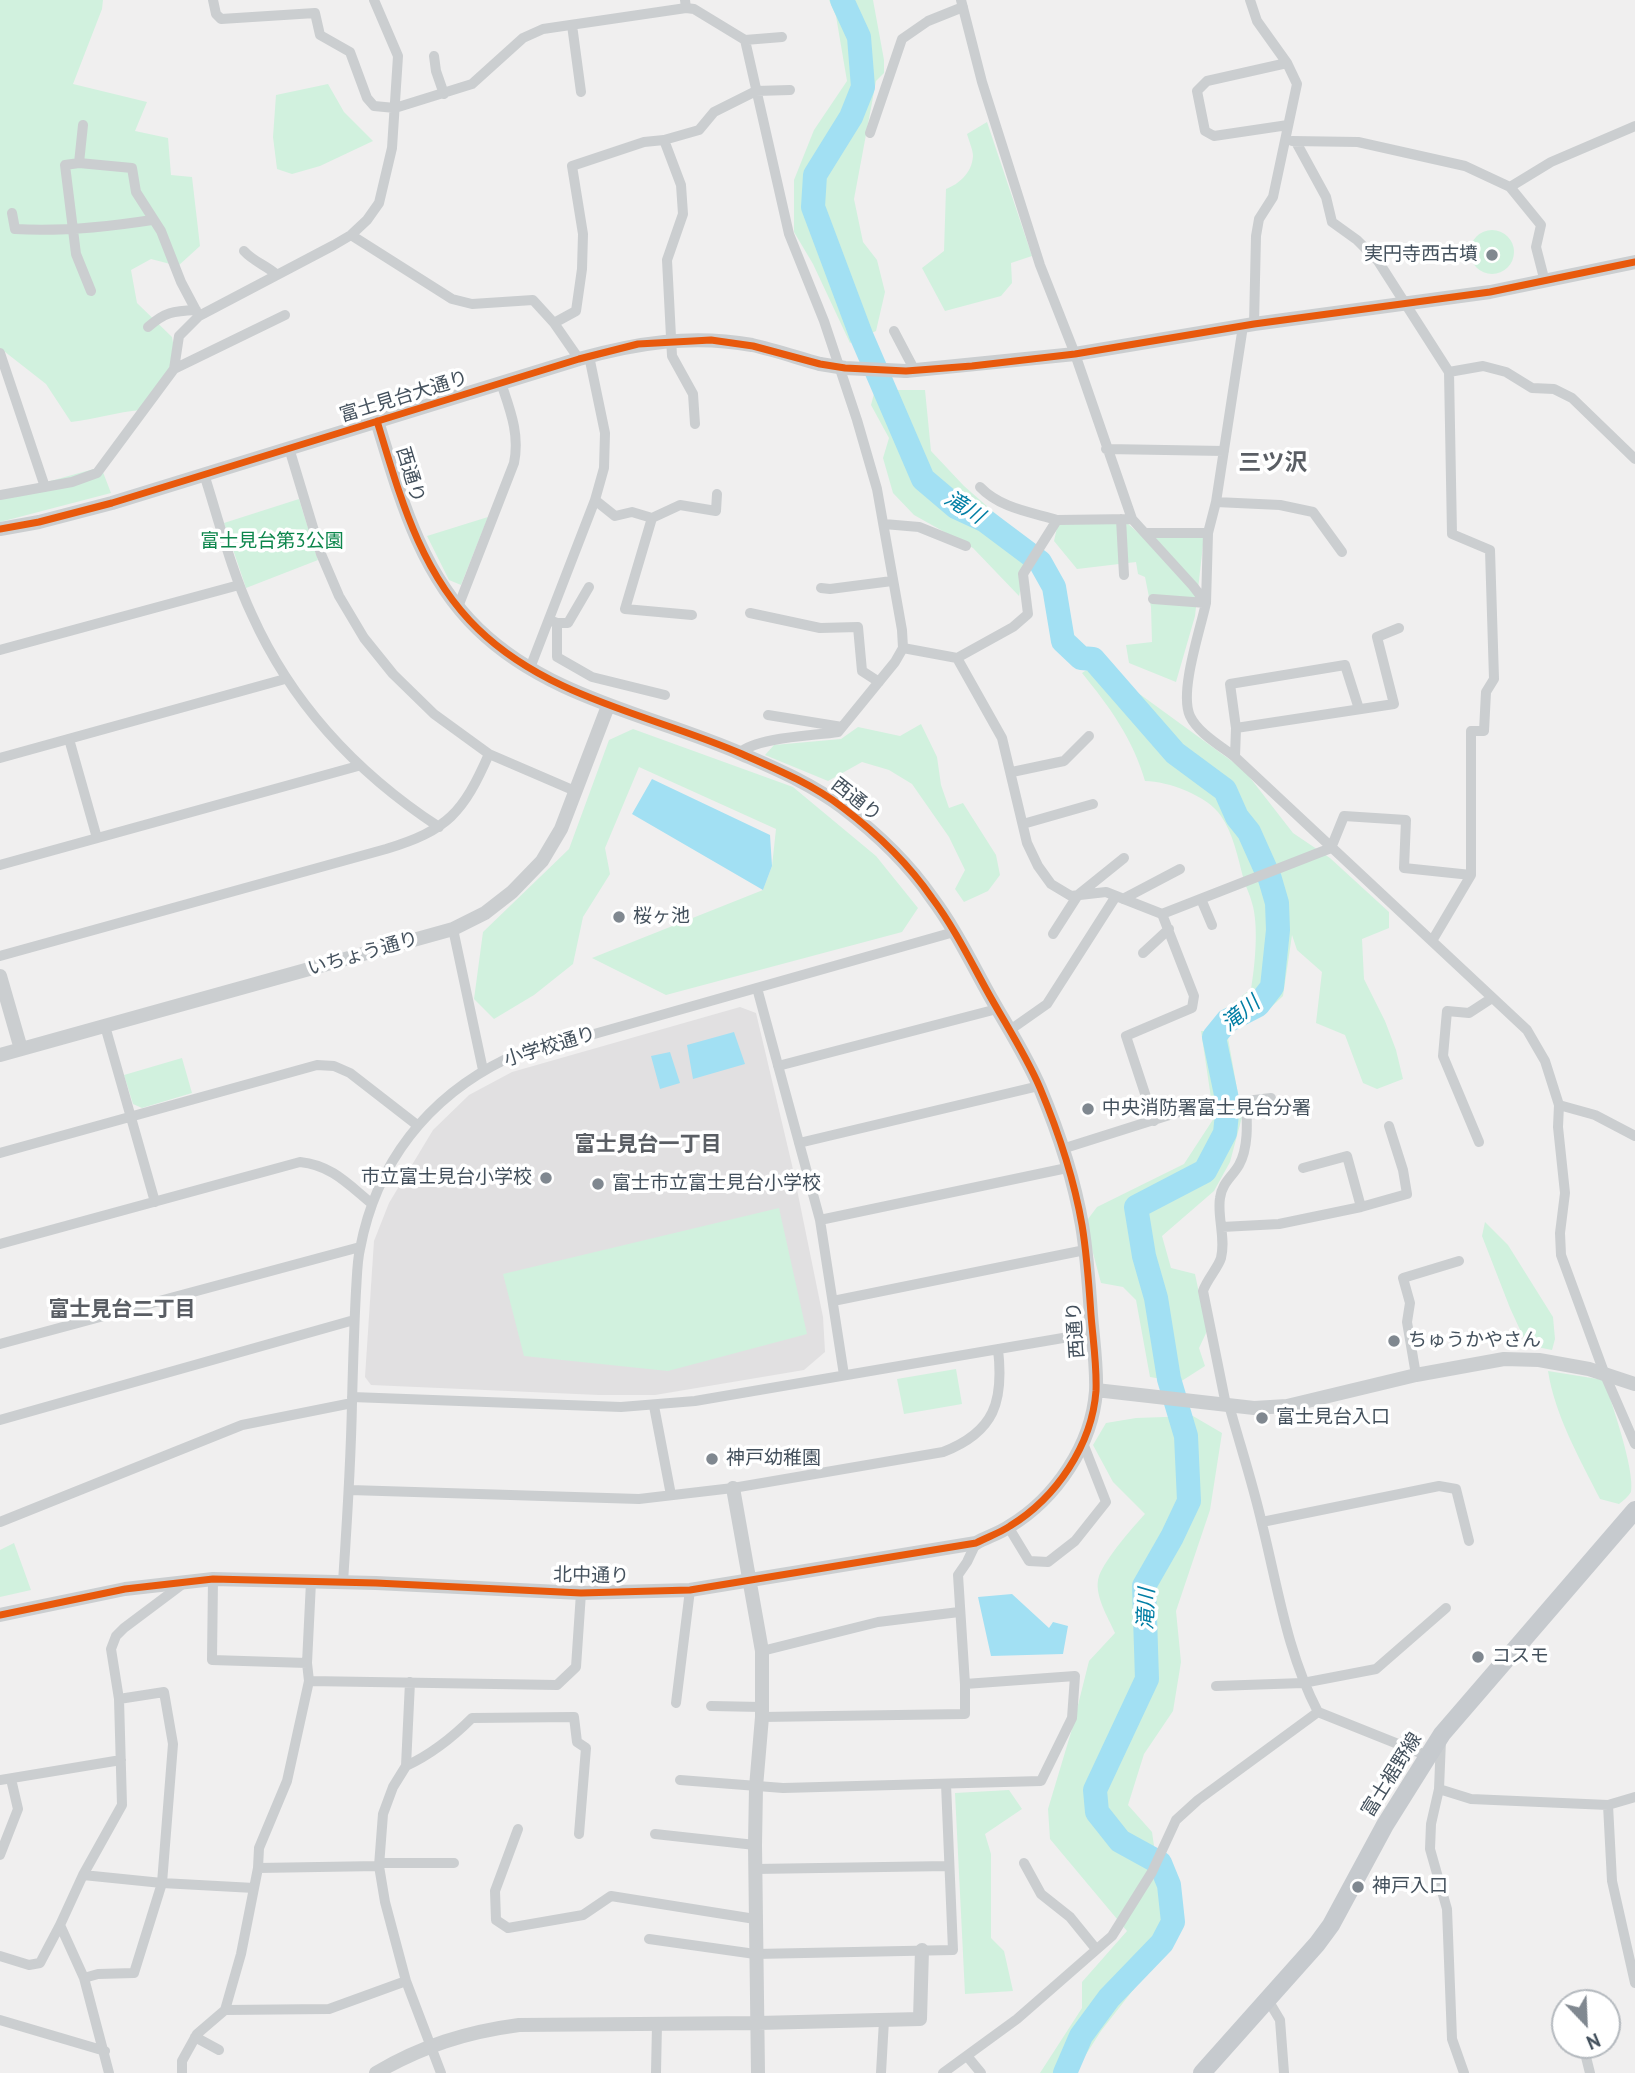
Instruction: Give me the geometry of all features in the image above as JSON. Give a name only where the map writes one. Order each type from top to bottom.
[{"type":"main road","name":"富士裾野線","points":[[1202,2073],[1331,1925],[1385,1825],[1442,1734],[1635,1510]]},
{"type":"street","points":[[213,0],[216,14],[221,19],[315,13],[320,35],[349,52],[367,98],[374,106],[395,108],[472,84],[523,38],[543,29],[686,4],[744,40],[782,37]]},
{"type":"street","points":[[174,369],[179,335],[197,313],[277,275],[351,235],[367,220],[379,202],[392,148],[398,56],[374,0]]},
{"type":"street","points":[[1250,0],[1258,21],[1287,63],[1297,85],[1273,197],[1259,219],[1249,325],[1208,533],[1206,603],[1186,701],[1191,718],[1204,733],[1235,757],[1527,1030],[1545,1061],[1559,1105],[1558,1127],[1565,1193],[1560,1233],[1561,1255],[1605,1375],[1635,1444]]},
{"type":"street","points":[[870,133],[902,39],[928,21],[962,4],[982,82],[1040,265],[1075,354],[1126,519],[1124,575]]},
{"type":"street","points":[[572,25],[581,92]]},
{"type":"street","points":[[739,753],[745,748],[764,743],[838,732],[903,648],[884,524],[853,408],[824,321],[789,234],[744,40]]},
{"type":"street","points":[[434,56],[444,94]]},
{"type":"street","points":[[1287,63],[1207,81],[1196,90],[1205,131],[1214,136],[1288,125]]},
{"type":"street","points":[[554,323],[576,311],[582,270],[583,234],[572,166],[644,142],[664,140],[699,130],[714,112],[756,92],[790,90]]},
{"type":"street","points":[[79,163],[83,125]]},
{"type":"street","points":[[1510,187],[1551,162],[1635,126]]},
{"type":"street","points":[[664,140],[681,185],[683,214],[667,260],[672,356],[693,394],[695,424]]},
{"type":"street","points":[[1284,140],[1358,142],[1465,166],[1510,187],[1541,225],[1536,247],[1545,282]]},
{"type":"street","points":[[1296,142],[1326,197],[1332,222],[1378,261],[1449,372],[1452,534],[1490,550],[1494,679],[1486,692],[1484,731],[1471,732],[1471,875],[1433,940]]},
{"type":"street","points":[[90,291],[76,254],[65,165],[79,163],[132,168],[136,192],[160,231],[197,313]]},
{"type":"street","points":[[12,213],[15,229],[74,229],[152,220]]},
{"type":"street","points":[[351,235],[452,299],[472,304],[533,300],[584,357],[606,433],[607,450],[603,476],[553,622],[530,668]]},
{"type":"street","points":[[244,251],[253,262],[277,275]]},
{"type":"street","name":"富士見台大通り","points":[[0,529],[63,516],[584,357],[638,344],[671,340],[711,340],[753,346],[845,368],[910,371],[1075,354],[1634,267]]},
{"type":"street","points":[[148,327],[159,317],[172,312],[197,313]]},
{"type":"street","points":[[0,495],[72,482],[97,473],[174,369],[285,315]]},
{"type":"street","points":[[894,331],[910,371]]},
{"type":"street","points":[[0,354],[45,487]]},
{"type":"street","points":[[1449,372],[1483,366],[1506,372],[1532,388],[1554,389],[1572,398],[1635,459]]},
{"type":"street","points":[[458,607],[517,450],[515,423],[501,383]]},
{"type":"street","name":"西通り","points":[[377,421],[409,523],[442,587],[477,629],[505,652],[547,679],[608,706],[739,753],[813,787],[863,824],[905,864],[932,898],[1010,1030],[1039,1086],[1062,1149],[1079,1209],[1085,1250],[1096,1390]]},
{"type":"street","points":[[289,448],[321,554],[350,617],[393,674],[416,699],[489,754],[575,791]]},
{"type":"street","points":[[1106,449],[1224,451]]},
{"type":"street","points":[[204,474],[239,585],[285,679],[358,766],[439,827]]},
{"type":"street","points":[[980,486],[989,496],[1006,505],[1057,520],[1126,519],[1145,533],[1194,586],[1206,603]]},
{"type":"street","points":[[595,500],[615,516],[632,512],[653,518],[680,505],[716,511],[717,494]]},
{"type":"street","points":[[1216,502],[1280,505],[1314,512],[1342,552]]},
{"type":"street","points":[[653,518],[625,609],[692,615]]},
{"type":"street","points":[[903,648],[957,658],[1013,627],[1028,614],[1023,574],[1057,520]]},
{"type":"street","points":[[884,524],[919,527],[966,546]]},
{"type":"street","points":[[1145,533],[1208,533]]},
{"type":"street","points":[[821,588],[892,581]]},
{"type":"street","points":[[0,650],[239,585]]},
{"type":"street","points":[[553,622],[568,623],[589,587]]},
{"type":"street","points":[[1153,599],[1206,603]]},
{"type":"street","points":[[750,613],[820,628],[858,627],[863,671],[879,682]]},
{"type":"street","points":[[553,622],[557,657],[592,677],[665,695]]},
{"type":"street","points":[[1236,728],[1394,704],[1377,637],[1399,628]]},
{"type":"street","points":[[957,658],[1002,738],[1032,855],[1051,884],[1071,896],[1106,892],[1120,897],[1162,914],[1169,929],[1194,996],[1192,1008],[1126,1036],[1154,1121]]},
{"type":"street","points":[[1235,757],[1236,728],[1230,684],[1345,665],[1359,709]]},
{"type":"street","points":[[0,758],[285,679]]},
{"type":"street","name":"いちょう通り","points":[[0,1055],[453,929],[485,913],[512,892],[542,861],[561,829],[608,706]]},
{"type":"street","points":[[768,715],[842,727]]},
{"type":"street","points":[[1012,772],[1065,761],[1089,736]]},
{"type":"street","points":[[69,739],[97,838]]},
{"type":"street","points":[[0,956],[386,849],[427,835],[453,816],[468,798],[489,754]]},
{"type":"street","points":[[0,865],[358,766]]},
{"type":"street","points":[[1023,824],[1093,804]]},
{"type":"street","points":[[1162,914],[1331,848],[1344,816],[1406,820],[1404,868],[1471,875]]},
{"type":"street","points":[[1053,934],[1078,895],[1124,858]]},
{"type":"street","points":[[1010,1030],[1047,1004],[1120,897],[1180,869]]},
{"type":"street","points":[[1201,898],[1212,925]]},
{"type":"street","points":[[453,929],[482,1070]]},
{"type":"street","points":[[1143,953],[1169,929]]},
{"type":"street","name":"小学校通り","points":[[343,1583],[350,1490],[354,1320],[360,1247],[371,1203],[383,1176],[417,1125],[482,1070],[506,1059],[954,932]]},
{"type":"street","points":[[0,976],[21,1049]]},
{"type":"street","points":[[757,988],[820,1220],[844,1375]]},
{"type":"street","points":[[1479,1142],[1443,1056],[1446,1022],[1447,1011],[1469,1013],[1492,998]]},
{"type":"street","points":[[778,1066],[997,1009]]},
{"type":"street","points":[[105,1026],[155,1202]]},
{"type":"street","points":[[0,1153],[317,1065],[334,1066],[350,1073],[417,1125]]},
{"type":"street","points":[[799,1143],[1039,1086]]},
{"type":"street","points":[[1272,1098],[1246,1101],[1247,1139],[1239,1165],[1225,1181],[1219,1198],[1221,1259],[1203,1291],[1224,1404],[1262,1522],[1274,1578],[1303,1683],[1318,1712],[1428,1756]]},
{"type":"street","points":[[1559,1105],[1595,1115],[1635,1136]]},
{"type":"street","points":[[1062,1149],[1178,1112]]},
{"type":"street","points":[[1222,1227],[1279,1224],[1361,1207],[1407,1194],[1403,1170],[1389,1126]]},
{"type":"street","points":[[1303,1168],[1347,1156],[1361,1207]]},
{"type":"street","points":[[0,1244],[300,1162],[325,1167],[371,1203]]},
{"type":"street","points":[[820,1220],[1067,1168]]},
{"type":"street","points":[[0,1344],[360,1247]]},
{"type":"street","points":[[833,1301],[1085,1250]]},
{"type":"street","points":[[1416,1376],[1407,1322],[1410,1303],[1403,1279],[1458,1261]]},
{"type":"street","points":[[0,1420],[354,1320]]},
{"type":"street","points":[[0,1522],[242,1425],[352,1400],[654,1406],[1092,1333]]},
{"type":"street","points":[[350,1490],[639,1499],[733,1489],[943,1452],[970,1440],[983,1427],[994,1409],[1000,1392],[998,1349]]},
{"type":"street","points":[[1096,1390],[1254,1408],[1287,1406],[1504,1359],[1539,1360],[1635,1384]]},
{"type":"street","name":"北中通り","points":[[0,1615],[125,1589],[213,1579],[581,1593],[690,1590],[976,1543],[1009,1528],[1050,1492],[1083,1443],[1096,1390]]},
{"type":"street","points":[[654,1406],[671,1495]]},
{"type":"street","points":[[1009,1528],[1029,1561],[1048,1562],[1075,1541],[1106,1502],[1083,1443]]},
{"type":"street","points":[[1262,1522],[1439,1486],[1456,1489],[1469,1541]]},
{"type":"street","points":[[733,1489],[762,1651],[762,1712],[755,1845],[758,2073]]},
{"type":"street","points":[[712,1706],[762,1712],[965,1714],[958,1575],[976,1543]]},
{"type":"street","points":[[213,1579],[212,1660],[307,1662]]},
{"type":"street","points":[[0,1956],[29,1965],[40,1962],[83,1875],[122,1805],[120,1699],[111,1649],[116,1636],[186,1581]]},
{"type":"street","points":[[182,2073],[182,2061],[195,2037],[225,2010],[241,1954],[260,1848],[287,1781],[309,1681],[307,1662],[311,1582]]},
{"type":"street","points":[[676,1703],[690,1590]]},
{"type":"street","points":[[309,1681],[557,1685],[576,1667],[581,1593]]},
{"type":"street","points":[[1216,1686],[1303,1683],[1376,1669],[1446,1608]]},
{"type":"street","points":[[762,1651],[878,1622],[959,1612]]},
{"type":"street","points":[[680,1780],[756,1787],[1041,1781],[1072,1718],[1075,1676],[965,1684]]},
{"type":"street","points":[[410,1682],[406,1766],[393,1787],[383,1814],[379,1865],[385,1902],[406,1981],[441,2073]]},
{"type":"street","points":[[84,1978],[98,1974],[134,1973],[162,1883],[173,1744],[164,1692],[120,1699]]},
{"type":"street","points":[[943,2073],[1017,2020],[1118,1928],[1152,1872],[1176,1820],[1198,1800],[1318,1712]]},
{"type":"street","points":[[406,1766],[448,1742],[472,1718],[574,1717],[576,1742],[586,1748],[579,1834]]},
{"type":"street","points":[[1442,1734],[1439,1789],[1431,1824],[1430,1849],[1447,1909],[1452,2039],[1464,2073]]},
{"type":"street","points":[[0,1855],[18,1809],[5,1779],[121,1760]]},
{"type":"street","points":[[649,1939],[755,1954],[953,1950],[946,1784]]},
{"type":"street","points":[[1439,1789],[1471,1799],[1608,1805],[1635,1797]]},
{"type":"street","points":[[1608,1805],[1612,1881],[1635,1983]]},
{"type":"street","points":[[518,1829],[495,1891],[496,1920],[508,1928],[583,1915],[611,1896],[755,1919]]},
{"type":"street","points":[[654,1834],[755,1845]]},
{"type":"street","points":[[258,1868],[454,1863]]},
{"type":"street","points":[[1024,1863],[1041,1894],[1070,1917],[1096,1949]]},
{"type":"street","points":[[755,1869],[949,1867]]},
{"type":"street","points":[[83,1875],[254,1888]]},
{"type":"street","points":[[60,1925],[84,1978],[109,2073]]},
{"type":"street","points":[[376,2073],[429,2046],[487,2029],[519,2025],[920,2019],[922,1951]]},
{"type":"street","points":[[225,2010],[329,2009],[406,1981]]},
{"type":"street","points":[[1268,2000],[1280,2020],[1284,2073]]},
{"type":"street","points":[[0,2020],[105,2051]]},
{"type":"street","points":[[881,2073],[884,2020]]},
{"type":"street","points":[[656,2073],[657,2024]]},
{"type":"street","points":[[195,2037],[219,2050]]},
{"type":"street","points":[[967,2056],[981,2073]]},
{"type":"shaded area","name":"富士市立富士見台小学校","points":[[740,1007],[756,1013],[792,1165],[823,1317],[825,1352],[804,1370],[655,1395],[371,1385],[365,1377],[374,1241],[389,1203],[433,1130],[469,1095],[512,1072]]},
{"type":"green space","points":[[0,0],[103,0],[73,84],[147,102],[135,131],[168,138],[171,175],[192,177],[200,246],[178,266],[151,259],[131,270],[137,303],[172,337],[176,359],[141,410],[71,422],[46,384],[0,348]]},
{"type":"green space","points":[[829,0],[873,0],[884,60],[884,73],[876,81],[854,199],[863,242],[877,260],[885,292],[876,331],[850,343],[813,264],[794,232],[794,180],[814,130],[847,81],[836,16]]},
{"type":"green space","points":[[328,84],[344,112],[373,141],[320,166],[292,174],[277,169],[273,137],[276,95]]},
{"type":"green space","points":[[987,122],[1032,256],[1011,263],[1012,283],[1001,296],[945,311],[922,268],[944,251],[946,189],[964,177],[972,162],[973,154],[967,134]]},
{"type":"green space","name":"実円寺西古墳","points":[[1492,230],[1508,236],[1514,252],[1508,268],[1492,274],[1476,268],[1470,252],[1476,236]]},
{"type":"green space","points":[[875,390],[925,390],[931,451],[964,486],[1030,544],[1019,596],[973,548],[914,515],[893,493],[883,458],[889,438],[871,405]]},
{"type":"green space","points":[[101,467],[111,493],[0,522],[0,495]]},
{"type":"green space","name":"富士見台第3公園","points":[[299,499],[318,560],[246,588],[224,523]]},
{"type":"green space","points":[[488,517],[461,585],[449,580],[427,536]]},
{"type":"green space","points":[[1058,523],[1127,523],[1142,536],[1204,536],[1195,616],[1176,682],[1129,663],[1126,645],[1152,642],[1151,607],[1145,577],[1138,574],[1136,562],[1077,569],[1054,541]]},
{"type":"green space","points":[[1097,663],[1244,770],[1293,833],[1330,858],[1389,912],[1389,928],[1362,939],[1364,979],[1385,1021],[1403,1079],[1377,1089],[1363,1083],[1345,1035],[1316,1023],[1322,972],[1297,950],[1292,935],[1283,996],[1266,1012],[1244,1019],[1217,1015],[1251,989],[1255,957],[1254,912],[1232,838],[1221,816],[1207,802],[1176,787],[1145,781],[1134,751],[1119,724],[1082,673]]},
{"type":"green space","points":[[921,724],[937,757],[941,785],[949,808],[963,803],[996,855],[1000,875],[988,891],[964,902],[955,889],[965,870],[949,837],[912,784],[889,770],[862,762],[828,781],[765,755],[774,745],[841,739],[858,727],[900,736]]},
{"type":"green space","points":[[633,729],[793,787],[876,856],[918,908],[902,932],[666,995],[592,958],[763,890],[772,866],[776,829],[639,767],[605,848],[610,874],[583,917],[573,964],[534,995],[494,1019],[474,999],[483,932],[569,849],[609,740]]},
{"type":"green space","points":[[1201,1031],[1227,1032],[1242,1117],[1230,1162],[1214,1191],[1162,1236],[1171,1268],[1195,1274],[1207,1331],[1199,1348],[1205,1366],[1180,1382],[1150,1377],[1136,1300],[1123,1287],[1101,1283],[1085,1223],[1097,1207],[1184,1164],[1214,1118]]},
{"type":"green space","points":[[182,1058],[192,1093],[142,1108],[133,1104],[124,1075]]},
{"type":"green space","points":[[779,1208],[807,1334],[668,1371],[524,1356],[503,1274]]},
{"type":"green space","points":[[1485,1222],[1508,1245],[1553,1317],[1555,1339],[1552,1350],[1527,1345],[1482,1236]]},
{"type":"green space","points":[[956,1369],[962,1404],[904,1414],[897,1379]]},
{"type":"green space","points":[[1548,1371],[1604,1380],[1630,1469],[1631,1492],[1619,1504],[1600,1499],[1562,1421]]},
{"type":"green space","points":[[1193,1416],[1222,1433],[1210,1510],[1176,1611],[1181,1662],[1173,1711],[1144,1754],[1128,1805],[1152,1832],[1163,1908],[1160,1931],[1144,1976],[1101,2031],[1074,2073],[1040,2073],[1082,2008],[1082,1982],[1127,1931],[1050,1839],[1048,1809],[1089,1661],[1115,1633],[1100,1598],[1099,1576],[1113,1552],[1145,1514],[1113,1482],[1093,1445],[1106,1423],[1136,1418]]},
{"type":"green space","points":[[14,1543],[31,1590],[0,1597],[0,1550]]},
{"type":"green space","points":[[1009,1790],[1022,1809],[985,1834],[991,1854],[991,1938],[1004,1951],[1013,1991],[965,1994],[955,1793]]},
{"type":"water","points":[[652,779],[770,835],[772,866],[763,890],[632,814]]},
{"type":"water","points":[[734,1032],[745,1064],[693,1079],[687,1045]]},
{"type":"water","points":[[670,1052],[680,1083],[660,1089],[651,1056]]},
{"type":"water","points":[[1012,1594],[1049,1628],[1053,1622],[1068,1626],[1063,1654],[991,1656],[978,1597]]},
{"type":"waterway","name":"滝川","points":[[842,0],[859,37],[863,87],[851,117],[815,175],[813,207],[861,335],[923,479],[956,507],[984,520],[1040,562],[1054,587],[1063,641],[1081,658],[1093,659],[1175,753],[1225,790],[1237,817],[1249,832],[1270,879],[1277,903],[1278,930],[1272,987],[1258,1005],[1227,1021],[1214,1037],[1228,1104],[1225,1133],[1205,1171],[1136,1207],[1144,1256],[1156,1298],[1169,1379],[1186,1436],[1189,1501],[1144,1586],[1147,1679],[1095,1790],[1097,1812],[1120,1841],[1160,1863],[1169,1885],[1173,1922],[1162,1943],[1109,1998],[1081,2036],[1065,2073]]},
{"type":"cycle path","points":[[0,529],[112,503],[579,359],[638,344],[711,340],[753,346],[845,368],[906,371],[972,366],[1075,354],[1254,324],[1490,292],[1635,262]]},
{"type":"cycle path","points":[[0,1615],[125,1589],[213,1579],[376,1583],[581,1593],[690,1590],[976,1543],[1006,1528],[1042,1501],[1069,1468],[1087,1431],[1096,1391],[1095,1363],[1084,1236],[1070,1173],[1034,1075],[940,909],[923,885],[879,838],[819,791],[708,740],[570,689],[537,673],[506,653],[478,629],[441,583],[414,532],[377,421]]},
{"type":"place","name":"実円寺西古墳","points":[[1492,255]]},
{"type":"place","name":"桜ヶ池","points":[[619,917]]},
{"type":"place","name":"中央消防署富士見台分署","points":[[1088,1109]]},
{"type":"place","name":"市立富士見台小学校","points":[[546,1178]]},
{"type":"place","name":"富士市立富士見台小学校","points":[[598,1184]]},
{"type":"place","name":"ちゅうかやさん","points":[[1394,1341]]},
{"type":"place","name":"富士見台入口","points":[[1262,1418]]},
{"type":"place","name":"神戸幼稚園","points":[[712,1459]]},
{"type":"place","name":"コスモ","points":[[1478,1657]]},
{"type":"place","name":"神戸入口","points":[[1358,1887]]},
{"type":"district","name":"三ツ沢","points":[[1273,463]]},
{"type":"district","name":"富士見台一丁目","points":[[648,1145]]},
{"type":"district","name":"富士見台二丁目","points":[[122,1310]]}]
